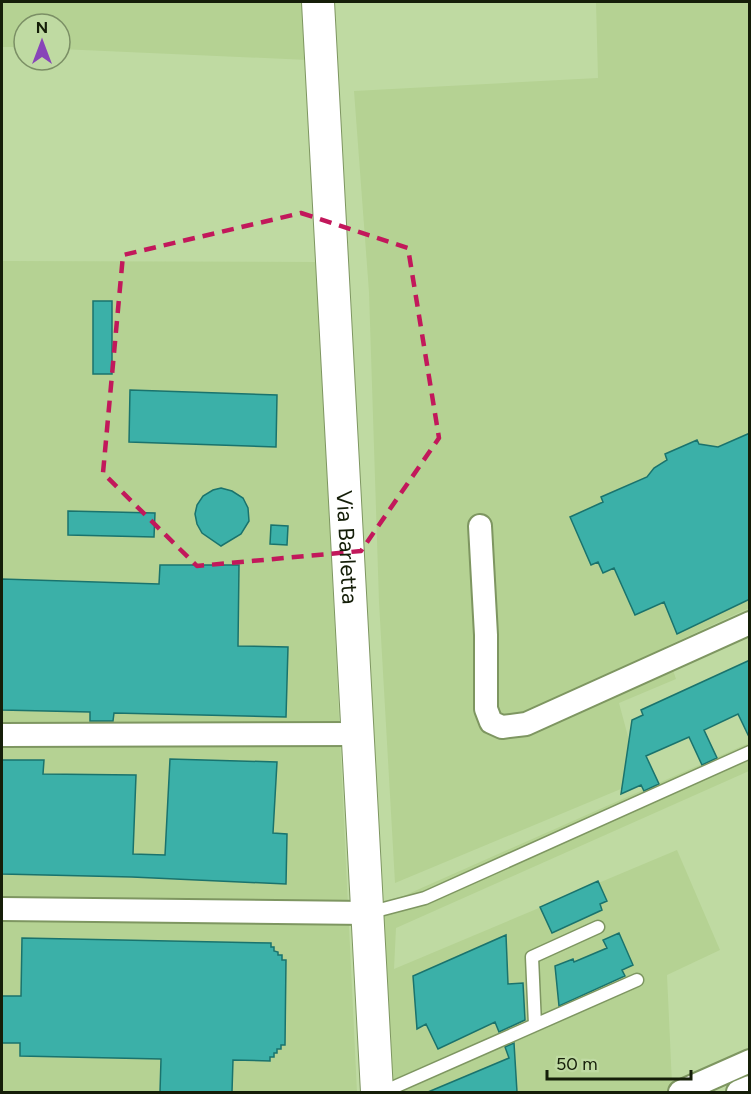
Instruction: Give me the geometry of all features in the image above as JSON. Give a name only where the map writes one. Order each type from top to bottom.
[{"type":"main road","name":"Via Barletta","points":[[318,2],[377,1092]]},
{"type":"street","points":[[480,526],[486,635],[486,709],[491,722],[502,727],[526,724],[750,623]]},
{"type":"street","points":[[2,735],[357,734]]},
{"type":"street","points":[[2,909],[367,913]]},
{"type":"street","points":[[680,1092],[750,1061]]},
{"type":"street","points":[[738,1092],[750,1087]]},
{"type":"lane","points":[[367,913],[425,898],[750,752]]},
{"type":"lane","points":[[535,1025],[532,957],[598,927]]},
{"type":"lane","points":[[383,1092],[637,980]]},
{"type":"highlighted area","points":[[301,213],[408,248],[439,438],[361,551],[197,566],[103,473],[123,255]]},
{"type":"shaded area","points":[[2,2],[306,2],[308,60],[72,50],[72,12],[12,12],[12,47],[2,47]]},
{"type":"shaded area","points":[[596,2],[749,2],[749,608],[665,647],[676,679],[619,703],[640,781],[395,883],[379,602],[369,292],[354,91],[598,78]]},
{"type":"shaded area","points":[[2,261],[317,262],[357,1092],[2,1092]]},
{"type":"shaded area","points":[[749,743],[749,771],[396,928],[394,969],[677,850],[720,950],[667,975],[672,1084],[668,1092],[392,1092],[381,906]]},
{"type":"building","points":[[93,301],[112,301],[112,374],[93,374]]},
{"type":"building","points":[[130,390],[277,395],[276,447],[129,442]]},
{"type":"building","points":[[750,433],[750,599],[677,634],[664,602],[635,615],[614,568],[603,573],[598,562],[591,565],[570,517],[603,502],[601,497],[647,477],[654,468],[667,460],[665,454],[697,440],[699,444],[718,447]]},
{"type":"building","points":[[221,488],[232,491],[243,498],[248,508],[249,521],[241,534],[221,546],[202,533],[195,514],[197,505],[203,496]]},
{"type":"building","points":[[68,511],[155,513],[154,537],[68,535]]},
{"type":"building","points":[[271,525],[288,526],[287,545],[270,544]]},
{"type":"building","points":[[160,565],[239,565],[238,646],[288,647],[286,717],[114,713],[113,721],[90,721],[90,712],[2,710],[2,579],[159,584]]},
{"type":"building","points":[[750,660],[750,739],[738,714],[704,730],[717,758],[702,765],[689,737],[646,756],[659,784],[644,791],[641,785],[621,794],[632,720],[643,715],[641,710]]},
{"type":"building","points":[[170,759],[277,762],[273,833],[287,834],[286,884],[2,874],[2,760],[44,760],[43,774],[136,775],[133,854],[165,855]]},
{"type":"building","points":[[598,881],[607,901],[600,904],[602,910],[552,933],[540,907]]},
{"type":"building","points":[[619,933],[633,965],[622,970],[625,976],[559,1006],[555,966],[573,959],[574,962],[607,948],[603,940]]},
{"type":"building","points":[[506,935],[508,984],[523,983],[525,1020],[499,1032],[495,1022],[438,1049],[426,1024],[417,1029],[413,976]]},
{"type":"building","points":[[22,938],[271,943],[274,951],[282,955],[282,960],[286,960],[285,1045],[277,1049],[274,1057],[270,1057],[270,1061],[233,1060],[232,1092],[160,1092],[161,1059],[20,1056],[20,1043],[2,1043],[2,996],[21,996]]},
{"type":"building","points":[[514,1043],[517,1092],[428,1092],[509,1058],[505,1047]]}]
